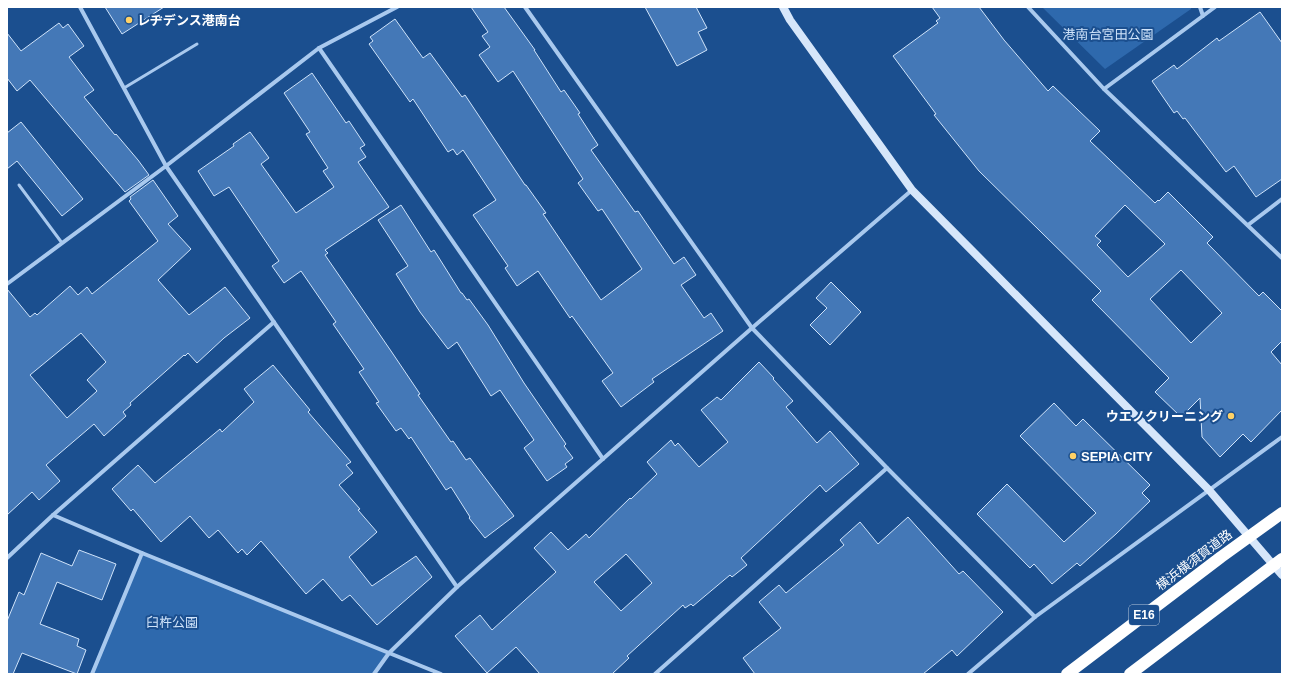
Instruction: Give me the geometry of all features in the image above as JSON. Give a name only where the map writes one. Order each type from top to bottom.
[{"type":"highway","name":"横浜横須賀道路","points":[[1067,674],[1221,557],[1282,513]]},
{"type":"highway","points":[[1130,674],[1282,559]]},
{"type":"street","points":[[80,7],[166,166],[457,587]]},
{"type":"street","points":[[7,284],[166,166],[319,48],[397,7]]},
{"type":"street","points":[[525,7],[752,328],[887,468],[1035,617]]},
{"type":"street","points":[[783,7],[790,20],[912,190],[1209,490],[1282,575]]},
{"type":"street","points":[[1028,7],[1104,89],[1282,258]]},
{"type":"street","points":[[1200,7],[1203,16]]},
{"type":"street","points":[[1104,89],[1215,7]]},
{"type":"street","points":[[319,48],[603,458]]},
{"type":"street","points":[[374,674],[389,653],[457,587],[603,458],[912,190]]},
{"type":"street","points":[[1248,225],[1282,200]]},
{"type":"street","points":[[7,558],[53,515],[274,322]]},
{"type":"street","points":[[968,674],[1035,617],[1282,437]]},
{"type":"street","points":[[655,674],[887,468]]},
{"type":"street","points":[[53,515],[142,553],[441,674]]},
{"type":"street","points":[[92,674],[142,553]]},
{"type":"lane","points":[[124,88],[197,44]]},
{"type":"lane","points":[[18,185],[62,243]]},
{"type":"green space","name":"港南台宮田公園","points":[[1042,7],[1191,7],[1191,9],[1105,69]]},
{"type":"green space","name":"臼杵公園","points":[[142,553],[389,653],[374,674],[92,674]]},
{"type":"building","name":"レヂデンス港南台","points":[[105,7],[164,7],[122,34]]},
{"type":"building","points":[[471,7],[504,7],[535,50],[561,92],[564,90],[580,113],[578,114],[598,145],[591,150],[635,212],[638,211],[674,264],[684,257],[696,275],[681,285],[704,318],[711,313],[723,331],[652,379],[654,382],[621,407],[602,381],[613,373],[572,316],[570,318],[538,271],[517,286],[505,268],[508,266],[473,215],[496,200],[463,150],[457,155],[453,149],[448,152],[413,99],[410,102],[369,44],[373,41],[370,37],[395,19],[423,58],[430,53],[462,97],[465,95],[525,185],[546,213],[543,214],[601,300],[642,269],[602,209],[598,211],[578,183],[583,179],[513,71],[498,82],[479,55],[490,47],[482,36],[488,32]]},
{"type":"building","points":[[645,7],[696,7],[707,28],[698,32],[707,50],[677,66]]},
{"type":"building","points":[[932,7],[979,7],[1004,40],[1048,91],[1053,86],[1100,131],[1090,141],[1155,203],[1168,192],[1213,237],[1207,243],[1259,296],[1263,292],[1282,311],[1282,341],[1271,352],[1282,365],[1282,410],[1251,442],[1243,434],[1220,457],[1202,437],[1200,398],[1181,417],[1155,392],[1169,378],[1092,300],[1101,291],[979,171],[934,115],[936,114],[893,56],[938,23],[936,21],[940,18]],"holes":[[[1125,205],[1165,244],[1128,277],[1097,245],[1101,241],[1095,236]],[[1181,270],[1222,313],[1191,343],[1150,299]]]},
{"type":"building","points":[[1260,12],[1282,43],[1282,179],[1256,197],[1234,166],[1226,172],[1185,118],[1183,119],[1177,111],[1174,113],[1152,81],[1174,65],[1177,69],[1217,38],[1219,41]]},
{"type":"building","points":[[59,23],[63,28],[68,24],[84,46],[69,57],[94,90],[84,97],[149,175],[125,192],[30,80],[17,91],[7,78],[7,33],[21,51]]},
{"type":"building","points":[[312,73],[346,123],[349,121],[365,145],[360,148],[366,157],[358,162],[389,207],[325,250],[328,253],[325,255],[451,442],[453,441],[466,460],[470,458],[514,516],[485,538],[469,518],[470,517],[451,487],[446,490],[411,437],[409,439],[401,428],[396,431],[376,403],[379,402],[359,372],[364,369],[333,324],[336,322],[301,271],[284,283],[272,266],[279,261],[229,187],[214,196],[198,171],[234,146],[233,144],[250,132],[269,158],[261,164],[296,213],[334,187],[323,171],[328,168],[306,134],[310,132],[284,93]]},
{"type":"building","points":[[21,122],[83,199],[62,216],[17,161],[7,169],[7,133]]},
{"type":"building","points":[[153,180],[178,216],[168,224],[191,249],[158,280],[189,315],[225,287],[250,318],[224,338],[197,363],[188,353],[185,356],[184,355],[130,403],[131,405],[123,412],[126,416],[104,436],[94,424],[46,465],[60,481],[39,500],[32,492],[7,515],[7,289],[30,317],[35,313],[37,315],[70,286],[78,295],[87,287],[92,294],[158,241],[129,201],[131,199],[130,197]],"holes":[[[81,333],[106,362],[87,380],[97,391],[67,418],[30,375]]]},
{"type":"building","points":[[401,205],[431,252],[434,250],[461,293],[467,300],[469,299],[488,325],[524,383],[566,444],[564,446],[573,458],[565,464],[567,467],[547,481],[524,448],[534,440],[500,390],[491,396],[457,342],[448,349],[420,312],[396,274],[408,266],[378,220]]},
{"type":"building","points":[[831,282],[861,312],[830,345],[810,325],[827,308],[816,298]]},
{"type":"building","points":[[759,362],[793,401],[786,407],[817,443],[830,431],[859,464],[826,492],[820,485],[741,558],[747,565],[732,577],[730,575],[693,606],[691,604],[685,608],[683,605],[627,656],[629,658],[612,674],[540,674],[516,647],[487,673],[455,636],[480,615],[492,630],[556,572],[534,548],[551,532],[568,550],[586,534],[589,538],[657,474],[647,462],[671,440],[675,446],[678,443],[699,467],[728,442],[701,410],[717,397],[721,400]],"holes":[[[626,554],[652,583],[621,611],[594,582]]]},
{"type":"building","points":[[273,365],[310,410],[308,412],[351,462],[346,465],[353,473],[339,485],[360,509],[358,510],[377,532],[349,557],[372,586],[416,556],[432,577],[377,625],[350,595],[342,601],[323,579],[306,594],[261,541],[247,555],[242,549],[238,553],[218,530],[209,538],[190,516],[161,542],[133,509],[131,511],[112,489],[138,465],[155,483],[220,429],[222,432],[254,402],[244,389]]},
{"type":"building","points":[[1054,403],[1076,426],[1083,419],[1150,485],[1142,493],[1150,501],[1080,566],[1077,563],[1052,584],[1034,564],[1030,568],[977,514],[1007,484],[1064,542],[1096,513],[1020,436]]},
{"type":"building","points":[[908,517],[959,574],[963,571],[1003,612],[957,656],[952,650],[923,674],[755,674],[743,658],[781,628],[759,602],[779,585],[786,593],[844,545],[840,540],[860,522],[878,544]]},
{"type":"building","points":[[79,550],[116,564],[102,600],[57,582],[40,624],[79,639],[77,646],[86,650],[77,674],[22,653],[13,674],[7,674],[7,621],[19,592],[24,595],[41,553],[72,566]]},
{"type":"place","name":"レヂデンス港南台","points":[[129,20]]},
{"type":"place","name":"ウエノクリーニング","points":[[1231,416]]},
{"type":"place","name":"SEPIA CITY","points":[[1073,456]]}]
